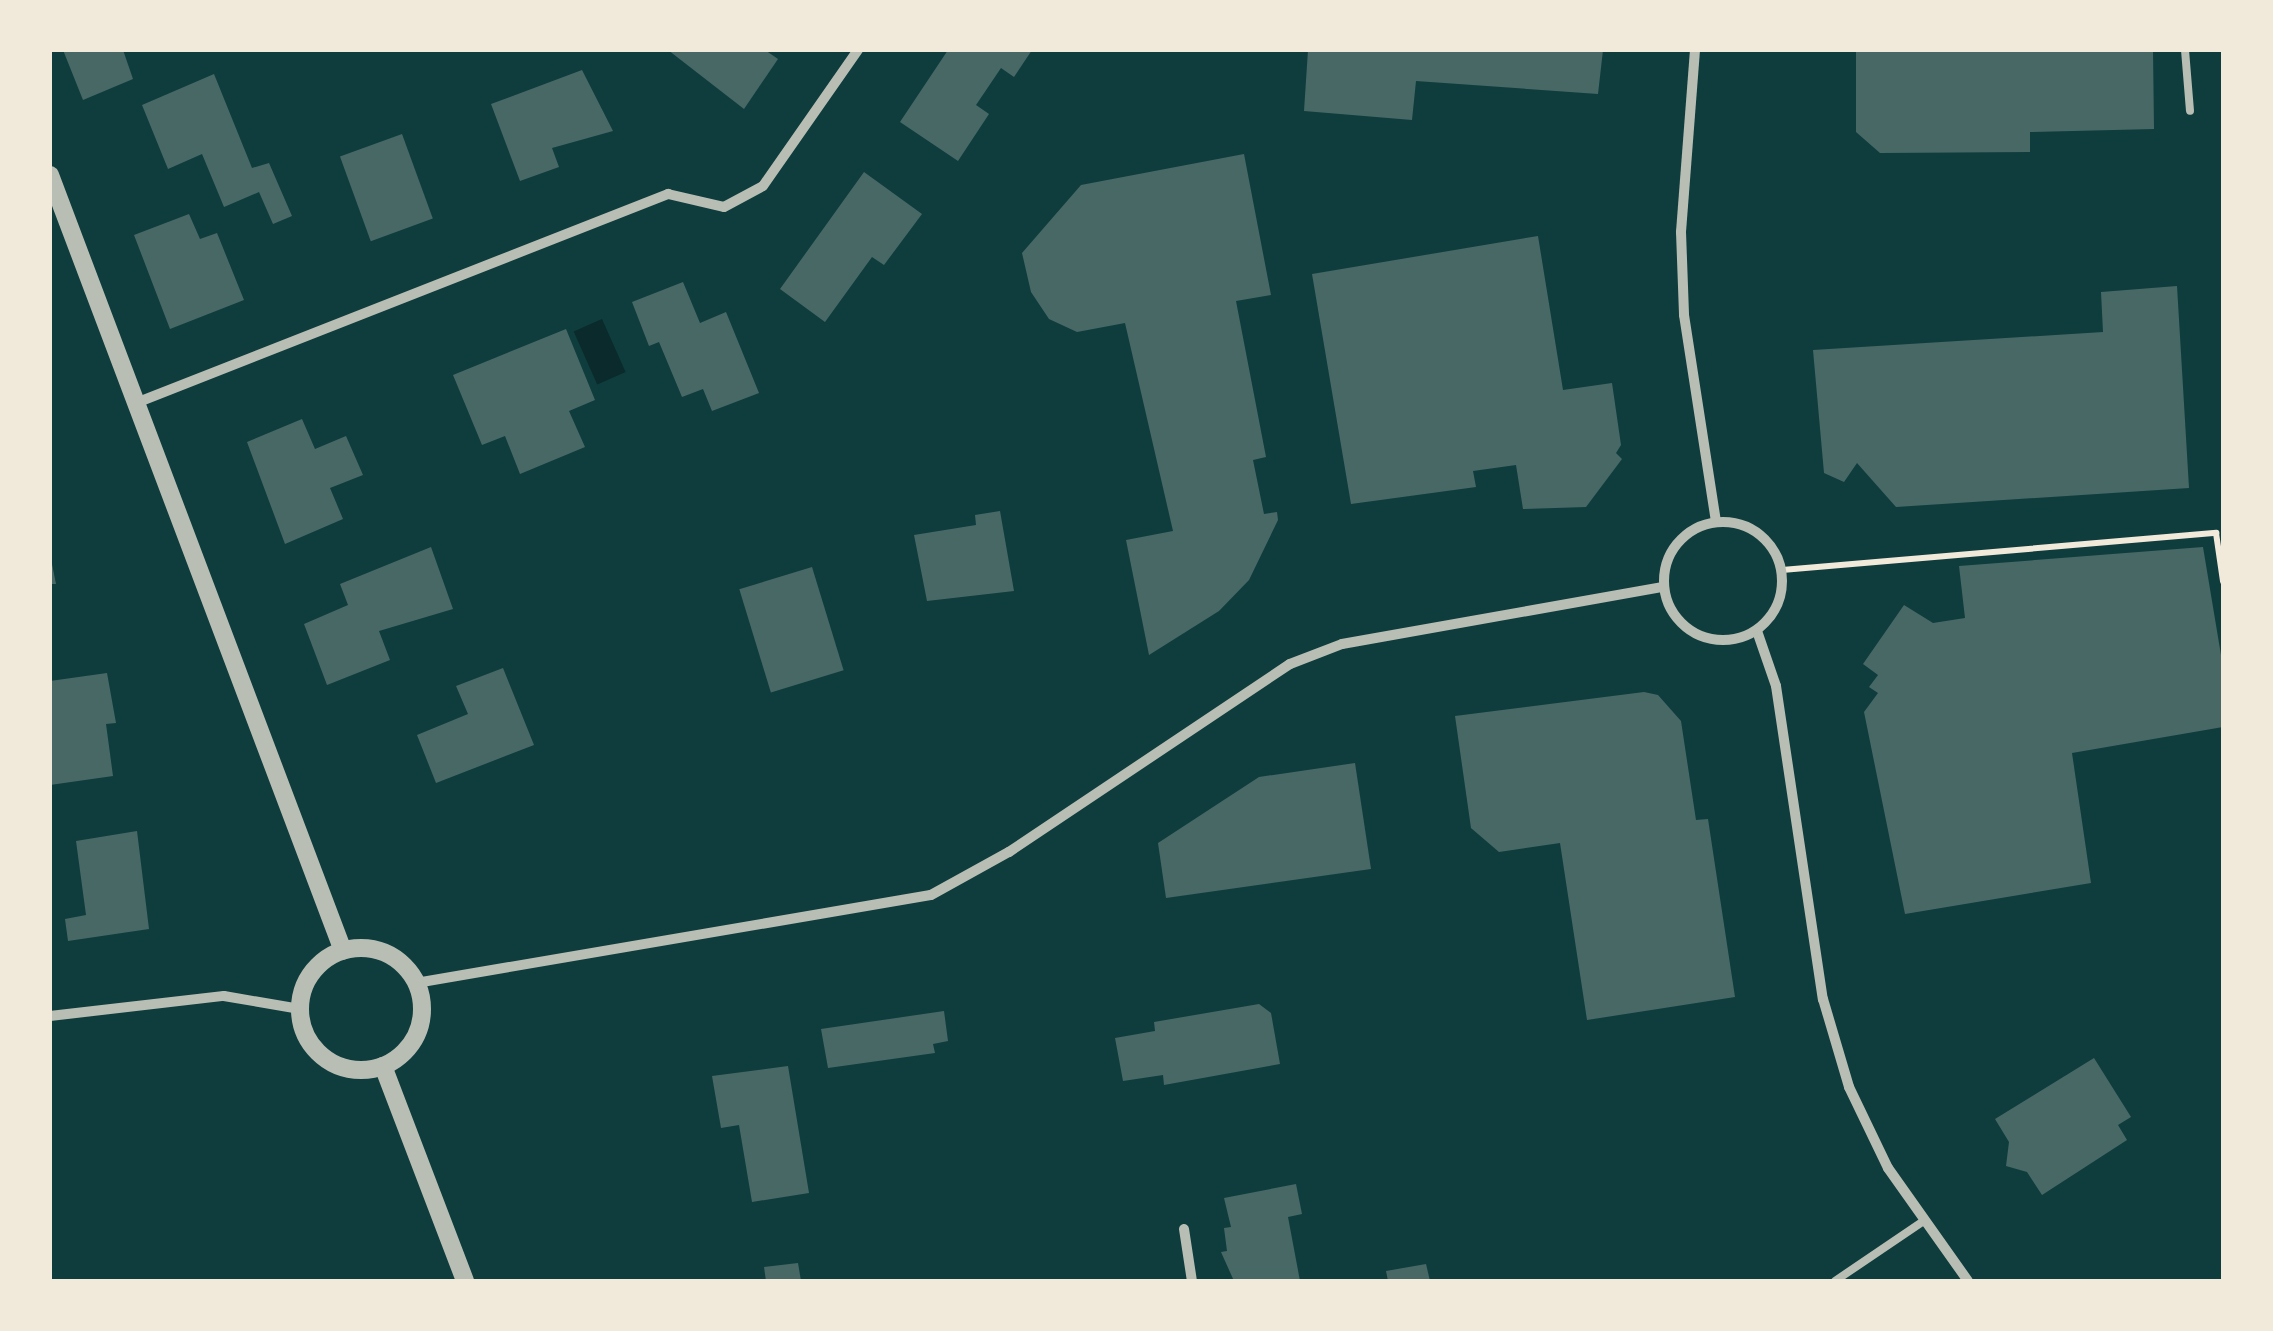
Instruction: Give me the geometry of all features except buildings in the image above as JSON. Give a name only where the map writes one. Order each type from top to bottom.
[{"type":"street","points":[[134,404],[668,194],[724,207],[763,186],[858,50]]},
{"type":"street","points":[[1695,50],[1680,232],[1684,315],[1716,522]]},
{"type":"street","points":[[50,176],[344,951]]},
{"type":"street","points":[[1716,522],[1750,528],[1765,539],[1782,570],[1779,604],[1757,631],[1738,640],[1697,635],[1680,624],[1664,587],[1671,551],[1698,527],[1716,522]]},
{"type":"street","points":[[416,983],[931,894],[1009,852],[1290,664],[1342,644],[1664,587]]},
{"type":"street","points":[[1757,631],[1776,686],[1823,999],[1849,1087],[1888,1168],[1968,1281]]},
{"type":"street","points":[[344,951],[393,957],[416,983],[421,1022],[401,1055],[384,1066],[344,1068],[312,1046],[300,1009],[312,973],[344,951]]},
{"type":"street","points":[[50,1016],[224,996],[300,1009]]},
{"type":"street","points":[[384,1066],[465,1281]]},
{"type":"street","points":[[1184,1229],[1192,1281]]},
{"type":"lane","points":[[2185,50],[2190,111]]},
{"type":"lane","points":[[1835,1281],[1925,1220]]},
{"type":"path","points":[[1782,570],[2216,533],[2223,581]]},
{"type":"water","points":[[602,319],[626,372],[597,385],[574,332]]}]
